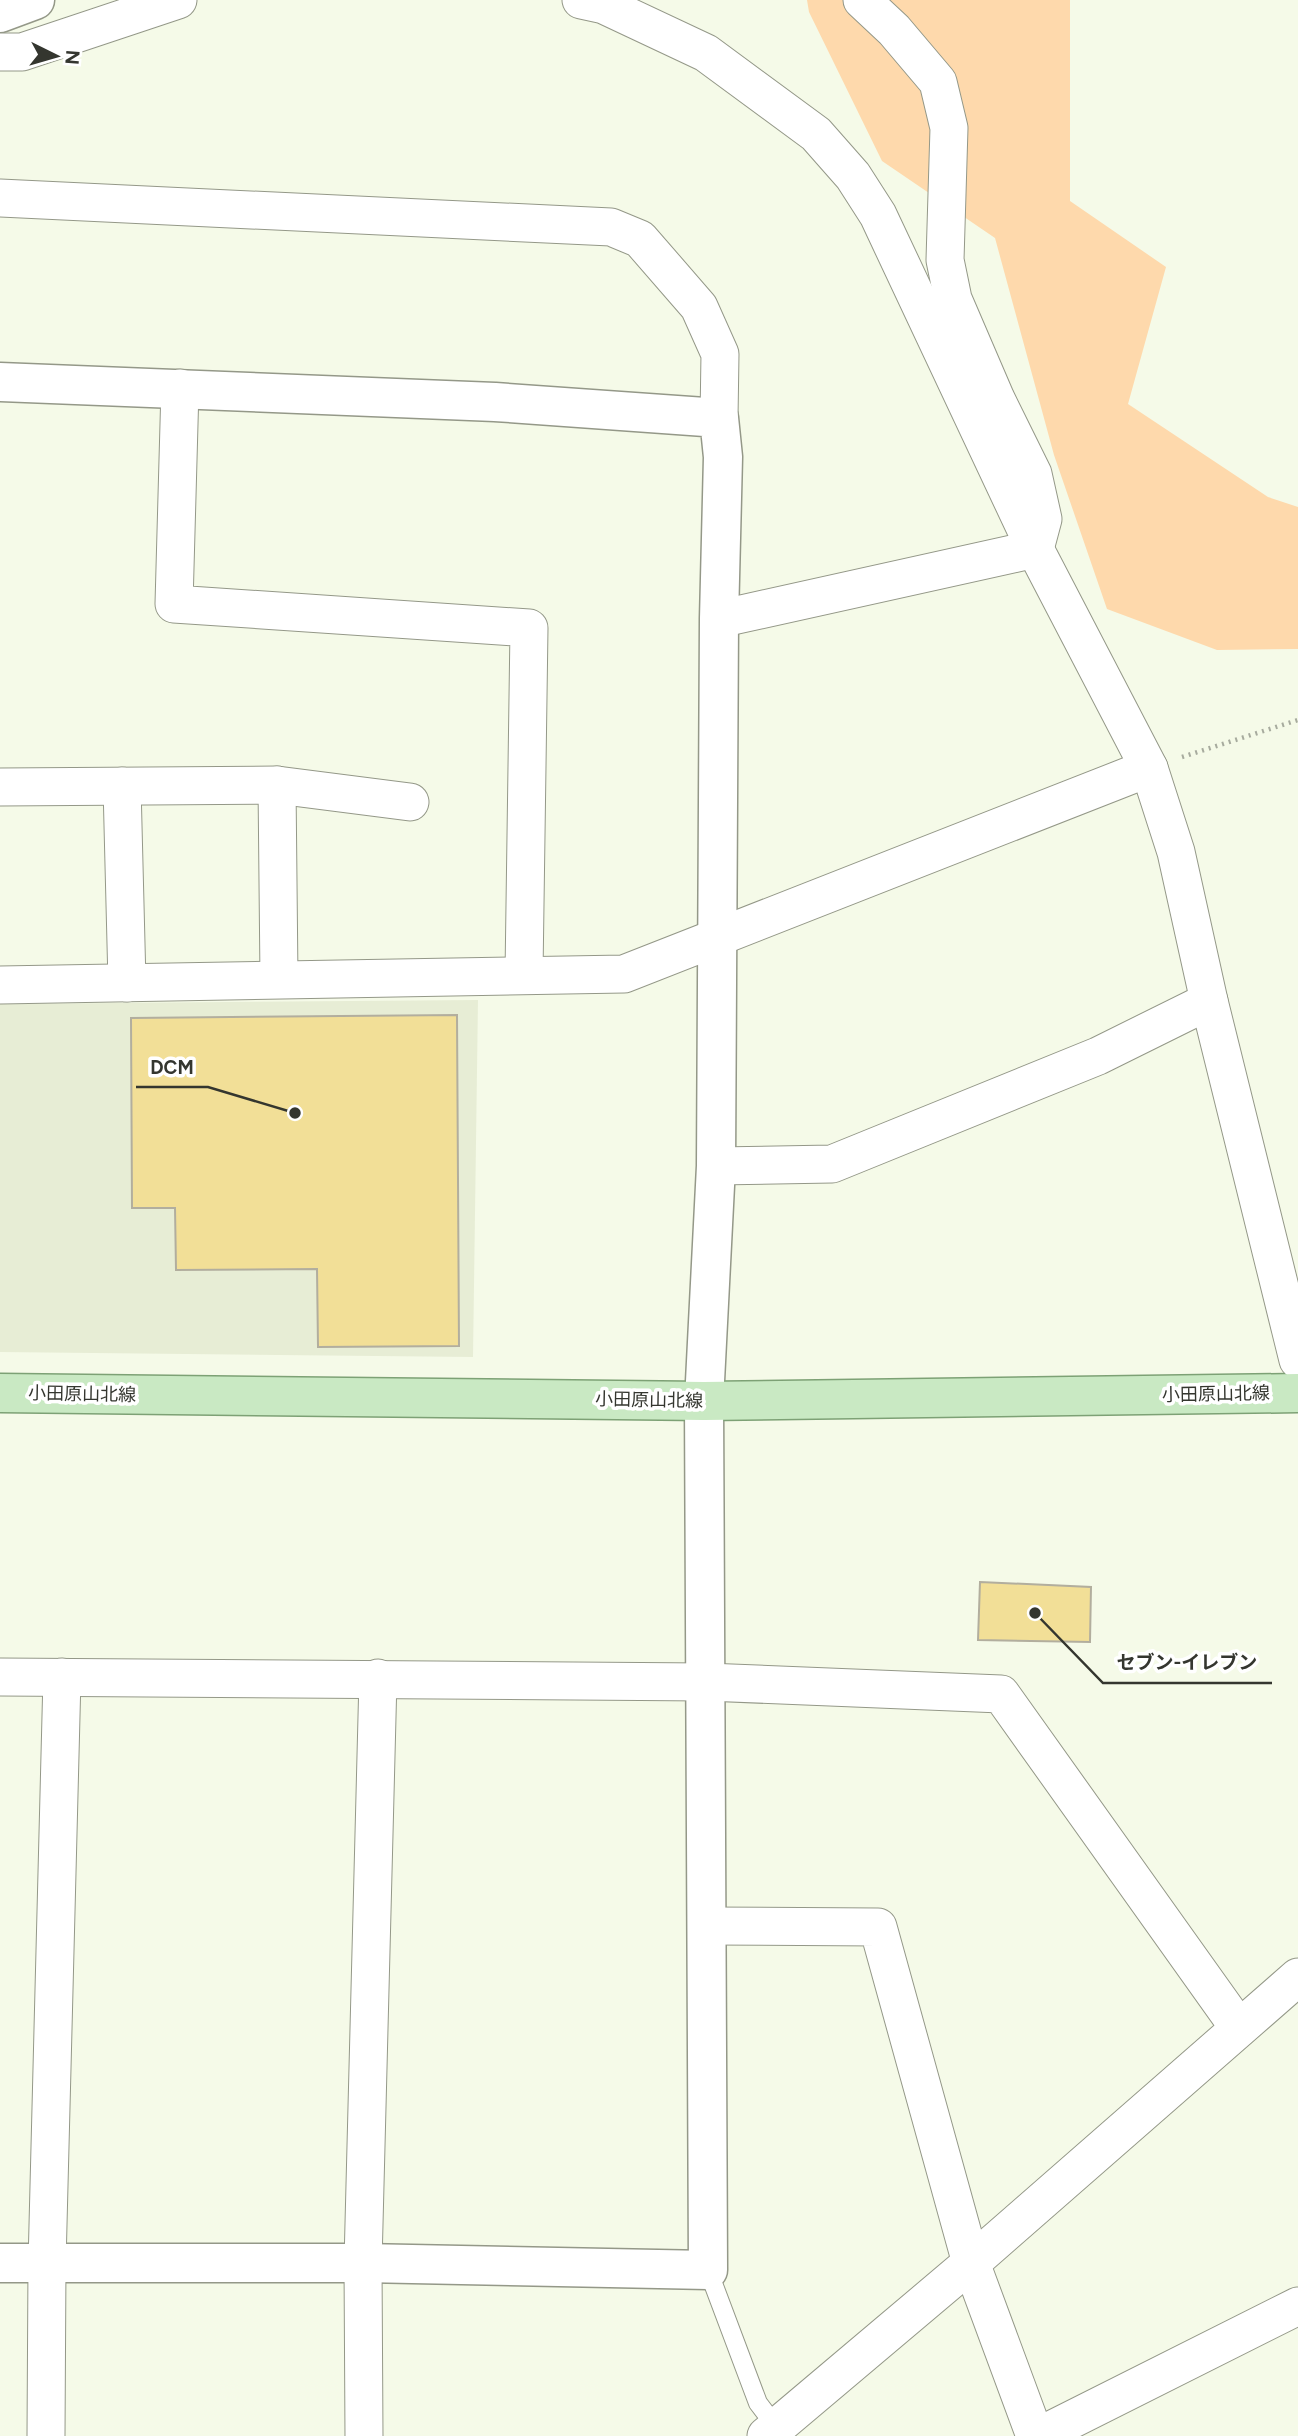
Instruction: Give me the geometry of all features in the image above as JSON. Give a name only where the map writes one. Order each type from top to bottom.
[{"type":"main road","name":"小田原山北線","points":[[0,1393],[704,1401],[1298,1393]]},
{"type":"street","points":[[0,13],[35,0]]},
{"type":"street","points":[[0,52],[22,52],[178,0]]},
{"type":"street","points":[[582,0],[604,5],[706,53],[816,134],[853,176],[878,215],[1035,549],[1149,768],[1176,852],[1209,1000],[1298,1360]]},
{"type":"street","points":[[862,0],[894,30],[938,82],[949,128],[945,260],[953,299],[996,400],[1033,474],[1043,519],[1035,549]]},
{"type":"street","points":[[0,198],[611,227],[640,239],[699,307],[720,354],[719,418],[723,457],[719,619],[716,1166],[704,1401],[708,2270],[363,2263],[0,2263]]},
{"type":"street","points":[[0,382],[495,402],[719,418]]},
{"type":"street","points":[[180,388],[174,604],[528,628],[524,974]]},
{"type":"street","points":[[719,619],[1035,549]]},
{"type":"street","points":[[0,985],[624,974],[1149,768]]},
{"type":"street","points":[[277,785],[279,979]]},
{"type":"street","points":[[0,787],[277,785],[410,802]]},
{"type":"street","points":[[122,786],[127,984]]},
{"type":"street","points":[[716,1166],[832,1164],[1098,1056],[1209,1000]]},
{"type":"street","points":[[46,2436],[47,2264],[62,1676]]},
{"type":"street","points":[[0,1677],[706,1682],[1000,1694],[1239,2028]]},
{"type":"street","points":[[364,2436],[363,2263],[378,1678]]},
{"type":"street","points":[[708,1926],[878,1927],[971,2263],[1037,2436],[1298,2306]]},
{"type":"street","points":[[775,2433],[1298,1977]]},
{"type":"lane","points":[[708,2270],[758,2403],[775,2433]]},
{"type":"path","points":[[1149,768],[1298,720]]},
{"type":"shaded area","points":[[807,0],[1070,0],[1070,201],[1166,267],[1128,404],[1268,497],[1298,507],[1298,649],[1217,650],[1107,609],[1054,455],[995,238],[882,161],[809,12]]},
{"type":"shaded area","points":[[478,1000],[473,1357],[0,1352],[0,1004]]},
{"type":"building","points":[[457,1015],[459,1346],[318,1347],[317,1269],[176,1270],[175,1208],[132,1208],[131,1018]]},
{"type":"building","points":[[980,1582],[1091,1587],[1090,1642],[978,1640]]},
{"type":"place","name":"DCM","points":[[295,1113]]},
{"type":"place","name":"セブン-イレブン","points":[[1035,1613]]}]
